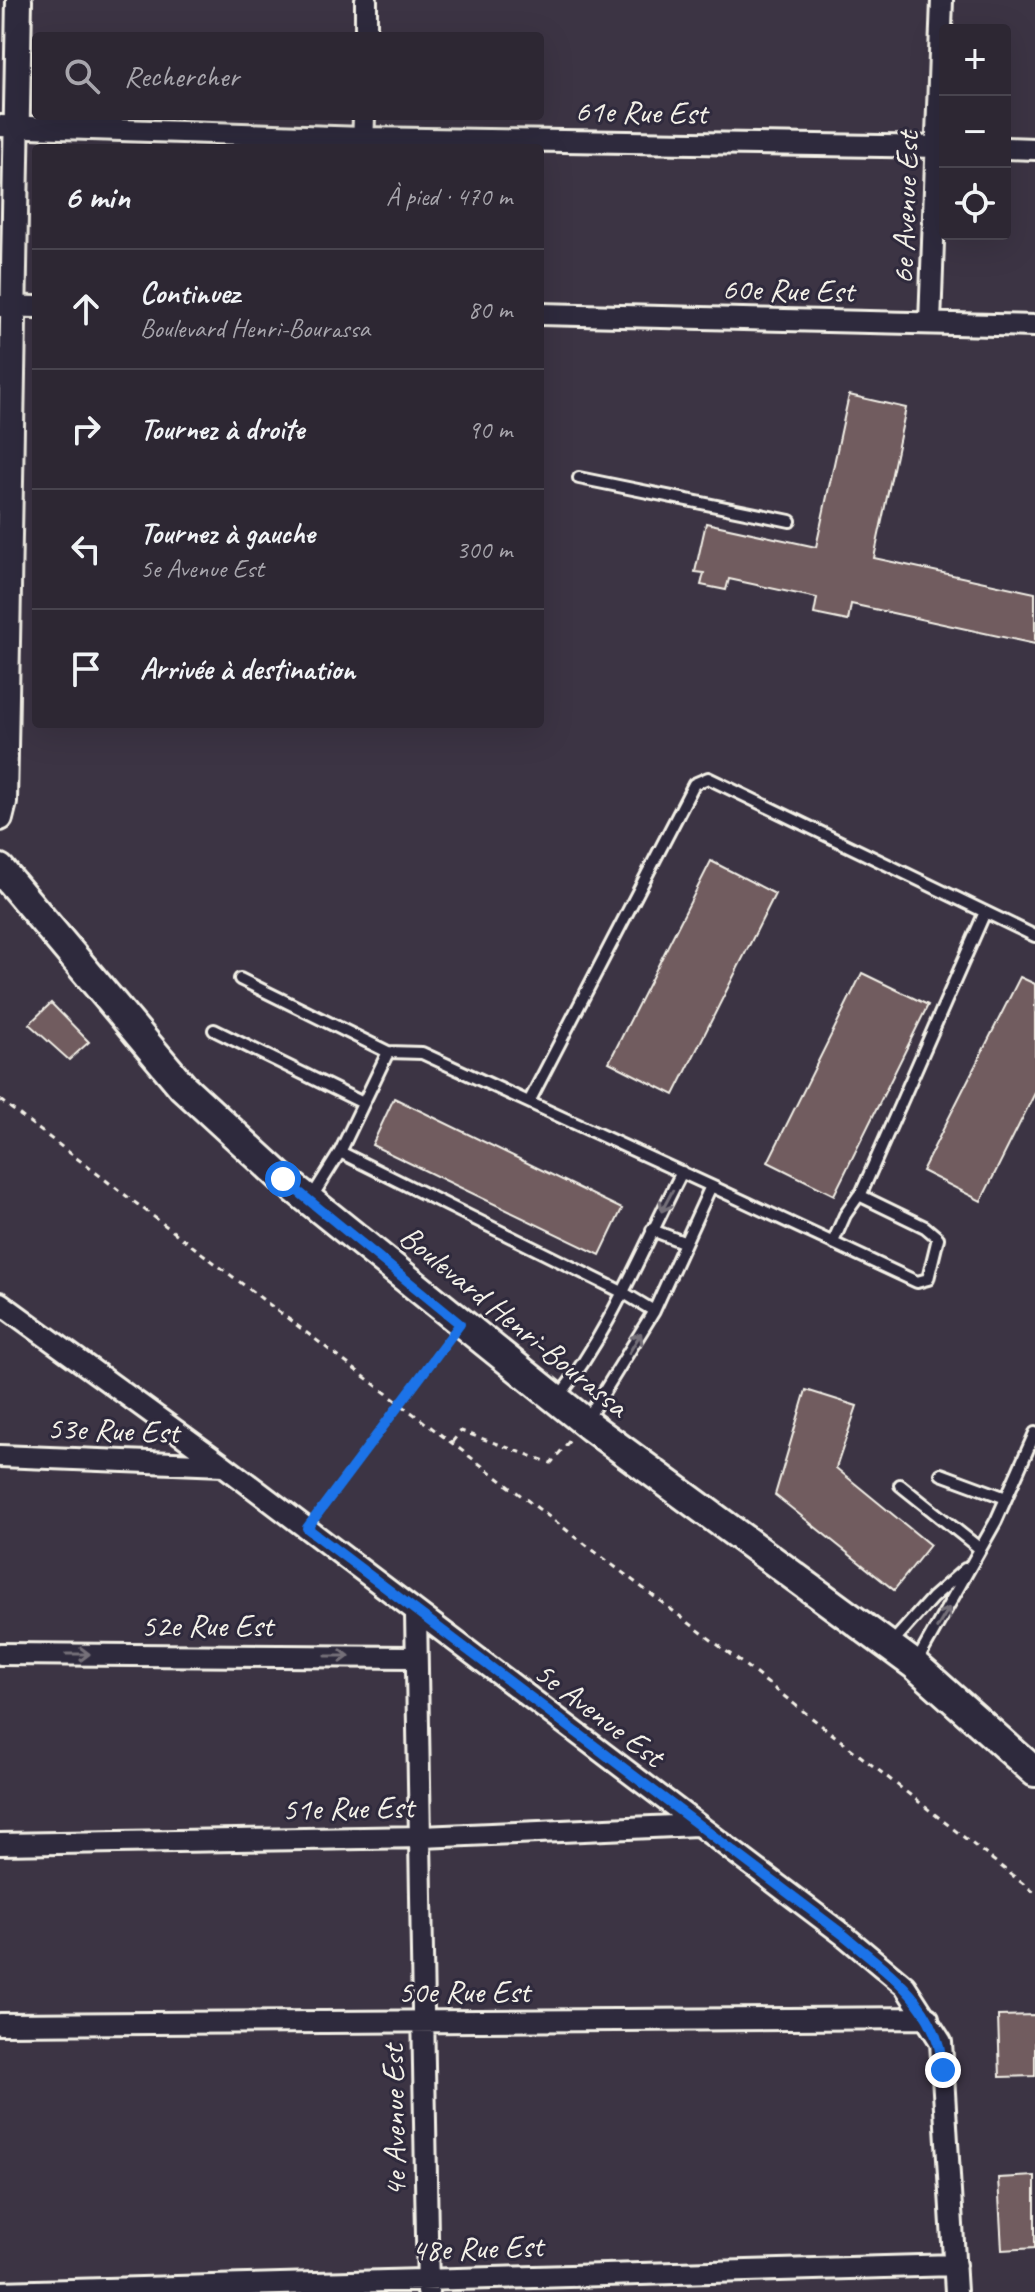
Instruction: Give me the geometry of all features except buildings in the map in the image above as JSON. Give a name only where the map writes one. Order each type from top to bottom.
[{"type":"main road","name":"Boulevard Henri-Bourassa","points":[[0,869],[183,1087],[309,1201],[585,1423],[890,1645],[1035,1772]]},
{"type":"street","points":[[0,818],[4,802],[5,489],[17,307],[8,126],[19,0]]},
{"type":"street","points":[[366,0],[366,32]]},
{"type":"street","name":"6e Avenue Est","points":[[942,0],[942,96]]},
{"type":"street","points":[[363,143],[364,120]]},
{"type":"street","name":"61e Rue Est","points":[[8,126],[363,143],[508,144]]},
{"type":"street","name":"61e Rue Est","points":[[544,144],[939,147]]},
{"type":"street","points":[[1011,148],[1035,149]]},
{"type":"street","name":"6e Avenue Est","points":[[930,323],[941,168]]},
{"type":"street","name":"60e Rue Est","points":[[544,314],[1035,326]]},
{"type":"street","name":"5e Avenue Est","points":[[0,1303],[307,1528],[905,1986],[941,2042],[956,2292]]},
{"type":"street","name":"53e Rue Est","points":[[0,1456],[223,1465]]},
{"type":"street","name":"4e Avenue Est","points":[[416,1613],[414,1657],[422,1837],[427,2286]]},
{"type":"street","name":"52e Rue Est","points":[[0,1654],[414,1657]]},
{"type":"street","name":"51e Rue Est","points":[[0,1844],[422,1837],[697,1825]]},
{"type":"street","name":"50e Rue Est","points":[[0,2024],[928,2018]]},
{"type":"street","name":"48e Rue Est","points":[[0,2292],[427,2286],[955,2265]]},
{"type":"lane","points":[[579,478],[790,521]]},
{"type":"lane","points":[[529,1102],[694,784],[708,778],[1035,936]]},
{"type":"lane","points":[[833,1242],[845,1215],[860,1196],[985,912]]},
{"type":"lane","points":[[240,979],[388,1052],[422,1053],[917,1282],[928,1279],[938,1238],[925,1227],[860,1196]]},
{"type":"lane","points":[[214,1030],[363,1103]]},
{"type":"lane","points":[[309,1201],[340,1152],[388,1052]]},
{"type":"lane","points":[[340,1152],[624,1293],[654,1311]]},
{"type":"lane","points":[[557,1400],[581,1369],[624,1293],[682,1172]]},
{"type":"lane","points":[[585,1423],[654,1311],[711,1186]]},
{"type":"lane","points":[[652,1230],[683,1242]]},
{"type":"lane","points":[[915,1665],[951,1605],[967,1568],[1006,1498],[1035,1433]]},
{"type":"lane","points":[[941,1474],[1006,1498]]},
{"type":"lane","points":[[900,1485],[979,1548]]},
{"type":"lane","points":[[890,1645],[932,1598],[967,1568]]},
{"type":"path","points":[[0,1100],[903,1787],[1035,1893]]},
{"type":"path","points":[[307,1528],[460,1324]]},
{"type":"path","points":[[452,1442],[461,1431],[551,1463],[585,1423]]},
{"type":"route","points":[[283,1179],[460,1324],[307,1528],[845,1936],[905,1986],[941,2042],[943,2070]]}]
